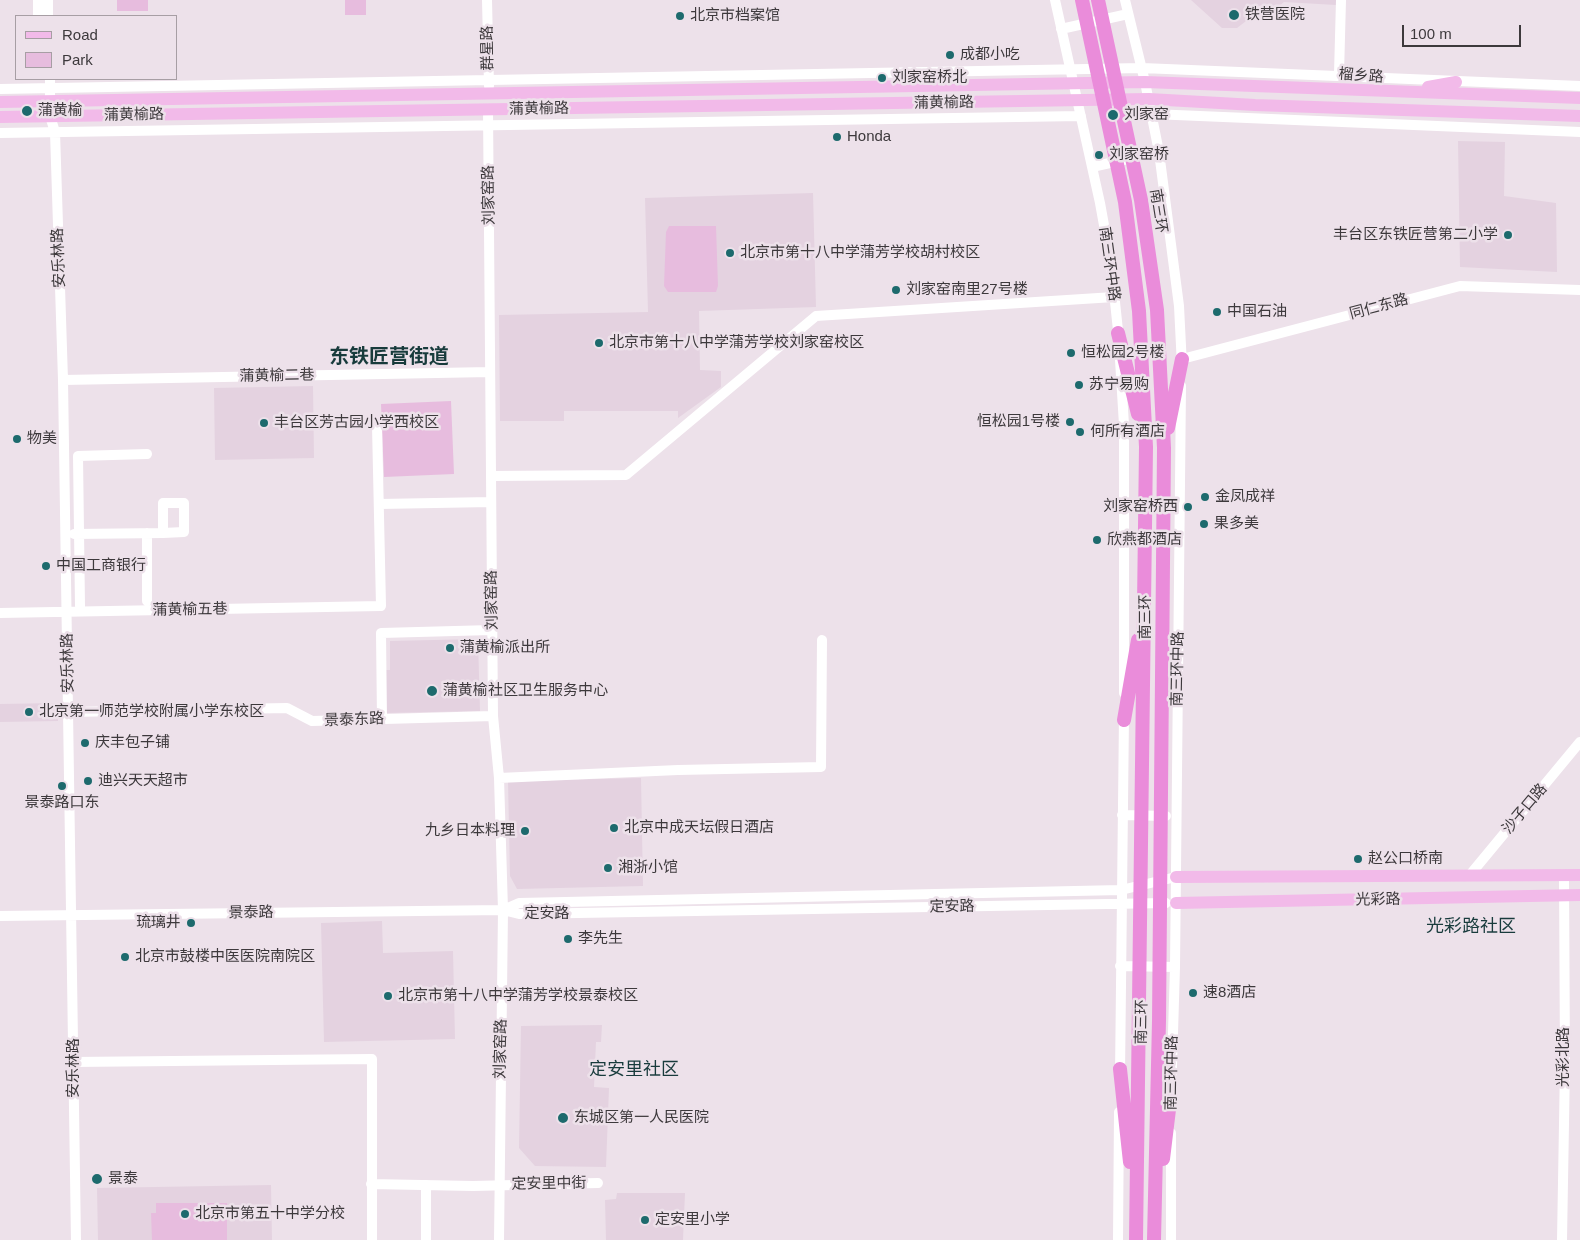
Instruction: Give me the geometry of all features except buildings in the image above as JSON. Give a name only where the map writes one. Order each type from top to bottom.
[{"type":"highway","name":"南三环","points":[[1082,0],[1124,202],[1139,311],[1146,447],[1136,1240]]},
{"type":"highway","name":"南三环","points":[[1098,0],[1141,200],[1157,310],[1164,448],[1154,1237]]},
{"type":"highway","points":[[1118,333],[1146,447]]},
{"type":"highway","points":[[1164,448],[1182,360]]},
{"type":"highway","points":[[1124,720],[1145,598]]},
{"type":"highway","points":[[1120,1069],[1136,1220]]},
{"type":"highway","points":[[1154,1237],[1172,1093]]},
{"type":"main road","name":"榴乡路","points":[[1074,85],[1145,82],[1580,98]]},
{"type":"main road","points":[[1401,92],[1456,82]]},
{"type":"main road","name":"蒲黄榆路","points":[[0,102],[1074,85]]},
{"type":"main road","name":"蒲黄榆路","points":[[0,117],[1149,99]]},
{"type":"main road","points":[[1149,99],[1255,106],[1580,116]]},
{"type":"main road","name":"光彩路","points":[[1176,877],[1580,875]]},
{"type":"main road","name":"光彩路","points":[[1176,903],[1580,895]]},
{"type":"street","points":[[38,0],[38,15]]},
{"type":"street","points":[[48,0],[48,15]]},
{"type":"street","name":"群星路","points":[[487,0],[490,95]]},
{"type":"street","name":"南三环中路","points":[[1055,0],[1110,256],[1118,333],[1124,425],[1124,720],[1120,904],[1118,1240]]},
{"type":"street","name":"南三环中路","points":[[1124,0],[1142,68],[1159,152],[1179,306],[1182,360],[1171,1240]]},
{"type":"street","points":[[1339,74],[1341,0]]},
{"type":"street","points":[[1061,30],[1128,14]]},
{"type":"street","name":"榴乡路","points":[[0,89],[45,83],[489,80],[1142,68],[1339,74],[1456,82],[1580,86]]},
{"type":"street","name":"安乐林路","points":[[45,83],[45,101],[54,132],[63,380],[73,915],[76,1240]]},
{"type":"street","points":[[758,106],[770,121]]},
{"type":"street","name":"刘家窑路","points":[[488,109],[493,716],[499,778],[503,910],[499,1240]]},
{"type":"street","points":[[1152,114],[1580,132]]},
{"type":"street","points":[[0,133],[1081,116]]},
{"type":"street","points":[[1092,167],[1159,152]]},
{"type":"street","name":"同仁东路","points":[[1182,360],[1460,286],[1580,290]]},
{"type":"street","points":[[491,476],[626,474],[816,316],[1114,297]]},
{"type":"street","name":"蒲黄榆二巷","points":[[63,380],[490,372]]},
{"type":"street","points":[[377,426],[379,504],[491,502]]},
{"type":"street","points":[[80,606],[78,456],[148,454]]},
{"type":"street","name":"蒲黄榆五巷","points":[[0,613],[381,606],[379,504]]},
{"type":"street","points":[[147,533],[147,601]]},
{"type":"street","points":[[65,534],[163,533]]},
{"type":"street","points":[[382,719],[381,633],[492,630]]},
{"type":"street","points":[[499,778],[678,770],[821,768],[822,640]]},
{"type":"street","name":"景泰东路","points":[[69,712],[287,708],[312,721],[493,716]]},
{"type":"street","name":"沙子口路","points":[[1469,876],[1580,742]]},
{"type":"street","points":[[1122,815],[1177,816]]},
{"type":"street","name":"光彩北路","points":[[1562,1240],[1564,875]]},
{"type":"street","name":"定安路","points":[[503,910],[519,903],[1121,890],[1176,877]]},
{"type":"street","name":"定安路","points":[[503,910],[519,914],[1176,903]]},
{"type":"street","name":"景泰路","points":[[0,916],[503,910]]},
{"type":"street","points":[[1120,966],[1175,967]]},
{"type":"street","points":[[73,1062],[372,1059],[372,1240]]},
{"type":"street","name":"定安里中街","points":[[371,1184],[500,1185],[598,1183]]},
{"type":"street","points":[[426,1185],[426,1240]]},
{"type":"shaded area","name":"铁营医院","points":[[1191,0],[1336,0],[1336,5],[1284,2],[1277,8],[1250,18],[1237,28],[1222,28]]},
{"type":"shaded area","name":"丰台区东铁匠营第二小学","points":[[1458,141],[1505,142],[1504,196],[1556,203],[1557,272],[1460,267]]},
{"type":"shaded area","points":[[813,193],[816,307],[699,311],[700,370],[721,371],[721,387],[678,418],[678,411],[564,411],[564,421],[500,421],[499,315],[648,312],[645,198]]},
{"type":"shaded area","name":"丰台区芳古园小学西校区","points":[[313,386],[314,458],[215,460],[214,388]]},
{"type":"shaded area","name":"蒲黄榆社区卫生服务中心","points":[[478,639],[480,711],[386,713],[385,670],[390,670],[390,641]]},
{"type":"shaded area","name":"北京第一师范学校附属小学东校区","points":[[58,703],[58,721],[0,722],[0,704]]},
{"type":"shaded area","points":[[641,778],[643,886],[517,889],[510,876],[508,781]]},
{"type":"shaded area","name":"北京市第十八中学蒲芳学校景泰校区","points":[[382,921],[383,953],[453,951],[455,1039],[324,1042],[321,923]]},
{"type":"shaded area","name":"东城区第一人民医院","points":[[602,1025],[601,1042],[596,1042],[594,1087],[609,1088],[606,1167],[535,1166],[519,1148],[521,1026]]},
{"type":"shaded area","name":"北京市第五十中学分校","points":[[271,1185],[272,1240],[98,1240],[97,1188]]},
{"type":"shaded area","name":"定安里小学","points":[[617,1193],[685,1193],[683,1240],[606,1240],[605,1200],[616,1199]]},
{"type":"green space","points":[[117,0],[148,0],[148,11],[117,11]]},
{"type":"green space","points":[[345,0],[366,0],[366,15],[345,15]]},
{"type":"green space","points":[[669,226],[716,226],[718,286],[716,292],[668,292],[664,286],[666,232]]},
{"type":"green space","points":[[451,401],[454,474],[384,477],[381,404]]},
{"type":"green space","points":[[156,1203],[227,1203],[227,1240],[152,1240],[151,1213],[156,1213]]},
{"type":"place","name":"铁营医院","points":[[1234,15]]},
{"type":"place","name":"北京市档案馆","points":[[680,16]]},
{"type":"place","name":"成都小吃","points":[[950,55]]},
{"type":"place","name":"刘家窑桥北","points":[[882,78]]},
{"type":"place","name":"蒲黄榆","points":[[27,111]]},
{"type":"place","name":"刘家窑","points":[[1113,115]]},
{"type":"place","name":"Honda","points":[[837,137]]},
{"type":"place","name":"刘家窑桥","points":[[1099,155]]},
{"type":"place","name":"丰台区东铁匠营第二小学","points":[[1508,235]]},
{"type":"place","name":"北京市第十八中学蒲芳学校胡村校区","points":[[730,253]]},
{"type":"place","name":"刘家窑南里27号楼","points":[[896,290]]},
{"type":"place","name":"中国石油","points":[[1217,312]]},
{"type":"place","name":"北京市第十八中学蒲芳学校刘家窑校区","points":[[599,343]]},
{"type":"place","name":"恒松园2号楼","points":[[1071,353]]},
{"type":"place","name":"苏宁易购","points":[[1079,385]]},
{"type":"place","name":"恒松园1号楼","points":[[1070,422]]},
{"type":"place","name":"丰台区芳古园小学西校区","points":[[264,423]]},
{"type":"place","name":"何所有酒店","points":[[1080,432]]},
{"type":"place","name":"物美","points":[[17,439]]},
{"type":"place","name":"金凤成祥","points":[[1205,497]]},
{"type":"place","name":"刘家窑桥西","points":[[1188,507]]},
{"type":"place","name":"果多美","points":[[1204,524]]},
{"type":"place","name":"欣燕都酒店","points":[[1097,540]]},
{"type":"place","name":"中国工商银行","points":[[46,566]]},
{"type":"place","name":"蒲黄榆派出所","points":[[450,648]]},
{"type":"place","name":"蒲黄榆社区卫生服务中心","points":[[432,691]]},
{"type":"place","name":"北京第一师范学校附属小学东校区","points":[[29,712]]},
{"type":"place","name":"庆丰包子铺","points":[[85,743]]},
{"type":"place","name":"迪兴天天超市","points":[[88,781]]},
{"type":"place","name":"景泰路口东","points":[[62,786]]},
{"type":"place","name":"北京中成天坛假日酒店","points":[[614,828]]},
{"type":"place","name":"九乡日本料理","points":[[525,831]]},
{"type":"place","name":"赵公口桥南","points":[[1358,859]]},
{"type":"place","name":"湘浙小馆","points":[[608,868]]},
{"type":"place","name":"琉璃井","points":[[191,923]]},
{"type":"place","name":"李先生","points":[[568,939]]},
{"type":"place","name":"北京市鼓楼中医医院南院区","points":[[125,957]]},
{"type":"place","name":"速8酒店","points":[[1193,993]]},
{"type":"place","name":"北京市第十八中学蒲芳学校景泰校区","points":[[388,996]]},
{"type":"place","name":"东城区第一人民医院","points":[[563,1118]]},
{"type":"place","name":"景泰","points":[[97,1179]]},
{"type":"place","name":"北京市第五十中学分校","points":[[185,1214]]},
{"type":"place","name":"定安里小学","points":[[645,1220]]},
{"type":"district","name":"东铁匠营街道","points":[[389,357]]},
{"type":"district","name":"光彩路社区","points":[[1471,927]]},
{"type":"district","name":"定安里社区","points":[[634,1070]]}]
